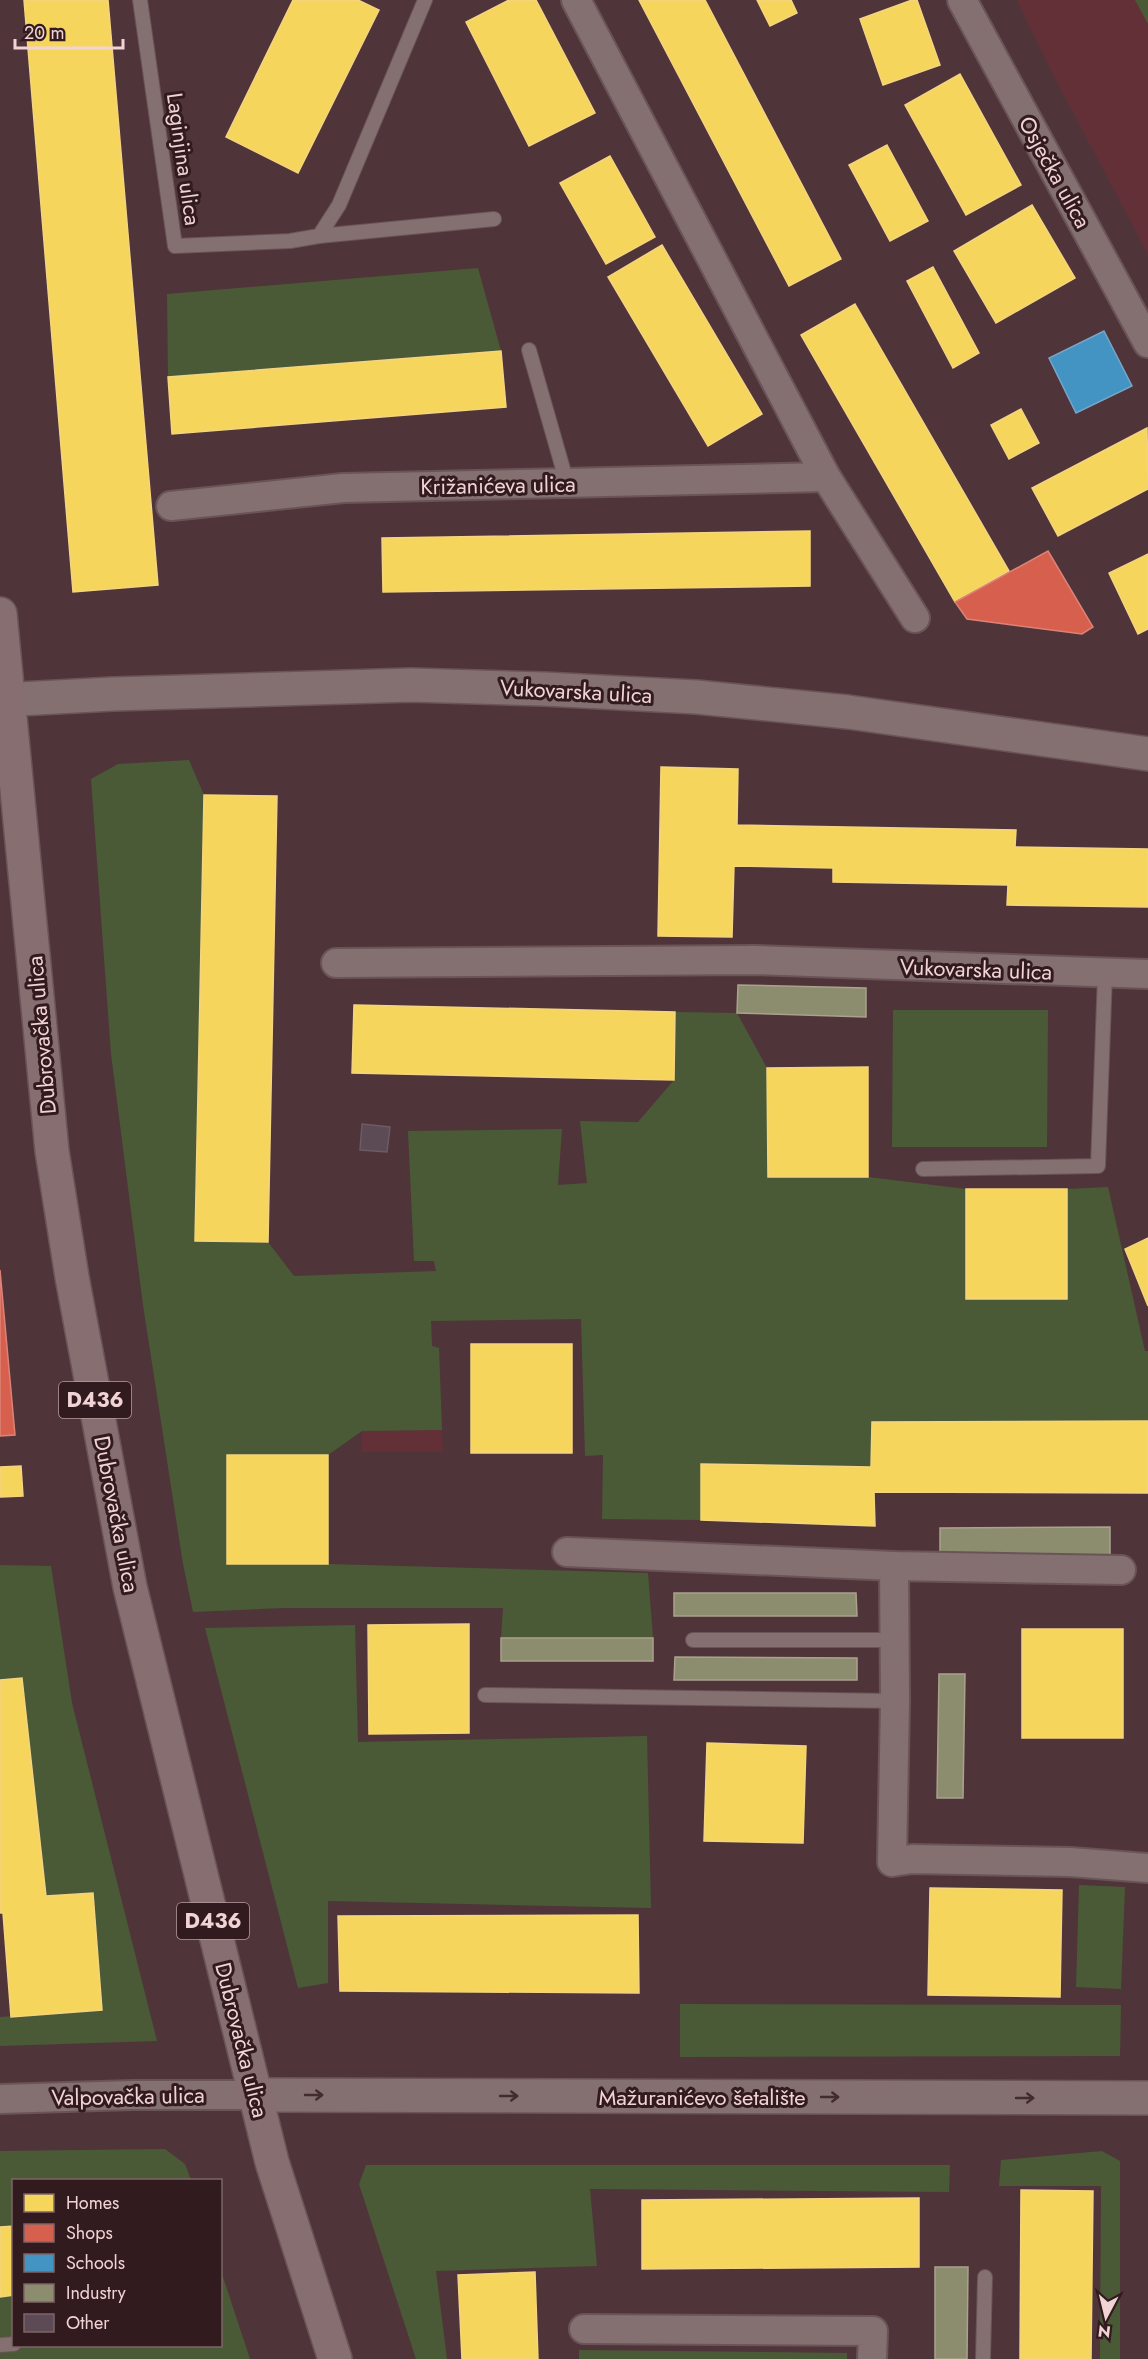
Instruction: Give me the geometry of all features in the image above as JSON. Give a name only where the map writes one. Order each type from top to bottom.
[{"type":"main road","name":"Dubrovačka ulica","points":[[0,614],[5,699],[52,1151],[72,1277],[130,1587],[272,2162],[335,2359]]},
{"type":"street","points":[[576,0],[826,477],[915,618]]},
{"type":"street","name":"Osječka ulica","points":[[963,0],[1148,343]]},
{"type":"street","name":"Križanićeva ulica","points":[[171,506],[343,488],[826,477]]},
{"type":"street","name":"Vukovarska ulica","points":[[5,699],[121,693],[411,685],[696,696],[848,712],[1148,754]]},
{"type":"street","name":"Vukovarska ulica","points":[[336,963],[755,960],[1148,974]]},
{"type":"street","points":[[567,1552],[894,1566],[1120,1570]]},
{"type":"street","points":[[894,1566],[895,1701],[892,1862],[912,1859],[1070,1862],[1148,1868]]},
{"type":"street","name":"Valpovačka ulica","points":[[0,2099],[133,2095],[256,2095]]},
{"type":"street","name":"Mažuranićevo šetalište","points":[[256,2095],[1148,2098]]},
{"type":"street","points":[[584,2329],[873,2331],[872,2359]]},
{"type":"lane","name":"Laginjina ulica","points":[[140,0],[176,246],[290,241],[319,236]]},
{"type":"lane","points":[[319,236],[339,205],[425,0]]},
{"type":"lane","points":[[319,236],[494,219]]},
{"type":"lane","points":[[529,350],[567,483]]},
{"type":"lane","points":[[923,1169],[1098,1166],[1105,974]]},
{"type":"lane","points":[[693,1640],[894,1640]]},
{"type":"lane","points":[[485,1695],[895,1701]]},
{"type":"lane","points":[[983,2359],[985,2277]]},
{"type":"shaded area","points":[[1017,0],[1148,0],[1148,254],[1049,67]]},
{"type":"shaded area","points":[[442,1430],[443,1452],[362,1452],[362,1431]]},
{"type":"green space","points":[[1135,0],[1148,0],[1148,24]]},
{"type":"green space","points":[[478,268],[501,351],[168,377],[167,294]]},
{"type":"green space","points":[[189,760],[204,795],[195,1241],[268,1242],[294,1276],[436,1271],[434,1261],[414,1261],[408,1131],[562,1129],[558,1185],[587,1183],[580,1121],[638,1122],[674,1080],[675,1012],[737,1013],[767,1068],[768,1177],[868,1177],[966,1189],[966,1299],[1067,1189],[1108,1187],[1145,1351],[1148,1351],[1148,1421],[872,1422],[871,1467],[701,1464],[701,1520],[602,1519],[603,1455],[585,1456],[581,1319],[431,1321],[432,1346],[439,1348],[442,1430],[362,1431],[328,1455],[227,1455],[227,1564],[328,1564],[648,1573],[653,1638],[501,1638],[503,1608],[284,1608],[193,1612],[183,1564],[143,1305],[111,1054],[91,779],[118,764]]},
{"type":"green space","points":[[893,1010],[1048,1010],[1047,1147],[892,1147]]},
{"type":"green space","points":[[0,1565],[51,1566],[72,1703],[157,2041],[0,2046],[0,2017],[102,2010],[93,1893],[46,1896],[22,1678],[0,1680]]},
{"type":"green space","points":[[355,1625],[358,1742],[647,1736],[651,1908],[328,1901],[328,1983],[298,1988],[205,1628]]},
{"type":"green space","points":[[1079,1885],[1125,1887],[1121,1989],[1076,1987]]},
{"type":"green space","points":[[680,2004],[1121,2005],[1120,2056],[680,2057]]},
{"type":"green space","points":[[165,2149],[185,2164],[191,2179],[12,2179],[12,2347],[222,2347],[222,2274],[250,2359],[0,2359],[0,2151]]},
{"type":"green space","points":[[1102,2151],[1120,2161],[1120,2359],[1100,2359],[1101,2186],[999,2186],[1001,2160]]},
{"type":"green space","points":[[366,2165],[950,2165],[949,2192],[590,2189],[597,2266],[436,2271],[447,2359],[416,2359],[359,2184]]},
{"type":"green space","points":[[579,2350],[847,2353],[847,2359],[579,2359]]},
{"type":"building: Homes","points":[[24,0],[108,0],[158,585],[73,592]]},
{"type":"building: Homes","points":[[293,0],[358,0],[379,10],[298,173],[226,137]]},
{"type":"building: Homes","points":[[509,0],[536,0],[595,113],[529,146],[466,22]]},
{"type":"building: Homes","points":[[639,0],[705,0],[841,259],[789,286]]},
{"type":"building: Homes","points":[[757,0],[791,0],[797,13],[770,26]]},
{"type":"building: Homes","points":[[917,0],[940,65],[883,85],[860,19]]},
{"type":"building: Homes","points":[[960,74],[1021,185],[966,215],[905,105]]},
{"type":"building: Homes","points":[[887,145],[928,221],[890,241],[849,165]]},
{"type":"building: Homes","points":[[610,156],[655,237],[606,264],[560,183]]},
{"type":"building: Homes","points":[[1032,205],[1075,278],[996,323],[954,251]]},
{"type":"building: Homes","points":[[662,245],[762,414],[708,446],[608,277]]},
{"type":"building: Homes","points":[[933,267],[979,353],[953,368],[907,281]]},
{"type":"building: Homes","points":[[855,304],[1009,571],[955,602],[801,335]]},
{"type":"building: Homes","points":[[501,351],[506,407],[172,434],[168,377]]},
{"type":"building: Homes","points":[[1021,409],[1039,443],[1009,459],[991,425]]},
{"type":"building: Homes","points":[[1147,428],[1148,489],[1058,536],[1032,488]]},
{"type":"building: Homes","points":[[810,531],[810,586],[383,592],[382,538]]},
{"type":"building: Homes","points":[[1148,554],[1148,629],[1138,634],[1109,573]]},
{"type":"building: Homes","points":[[661,767],[738,769],[737,825],[1016,830],[1015,847],[1148,849],[1148,907],[1007,905],[1008,885],[833,882],[833,868],[734,866],[732,937],[658,936]]},
{"type":"building: Homes","points":[[204,795],[277,796],[268,1242],[195,1241]]},
{"type":"building: Homes","points":[[354,1005],[675,1012],[674,1080],[352,1073]]},
{"type":"building: Homes","points":[[868,1067],[868,1177],[768,1177],[767,1068]]},
{"type":"building: Homes","points":[[966,1189],[1067,1189],[1067,1299],[966,1299]]},
{"type":"building: Homes","points":[[1148,1238],[1148,1306],[1125,1249]]},
{"type":"building: Homes","points":[[471,1344],[572,1344],[572,1453],[471,1453]]},
{"type":"building: Homes","points":[[1148,1421],[1148,1493],[874,1492],[875,1526],[701,1520],[701,1464],[871,1467],[872,1422]]},
{"type":"building: Homes","points":[[227,1455],[328,1455],[328,1564],[227,1564]]},
{"type":"building: Homes","points":[[21,1466],[23,1496],[0,1497],[0,1467]]},
{"type":"building: Homes","points":[[469,1624],[469,1733],[369,1734],[368,1625]]},
{"type":"building: Homes","points":[[1022,1629],[1123,1629],[1123,1738],[1022,1738]]},
{"type":"building: Homes","points":[[22,1678],[46,1896],[93,1893],[102,2010],[11,2017],[3,1913],[0,1913],[0,1680]]},
{"type":"building: Homes","points":[[707,1743],[806,1746],[803,1843],[704,1841]]},
{"type":"building: Homes","points":[[930,1888],[1062,1890],[1060,1997],[928,1995]]},
{"type":"building: Homes","points":[[638,1915],[639,1993],[340,1991],[338,1916]]},
{"type":"building: Homes","points":[[1021,2190],[1093,2191],[1091,2359],[1020,2359]]},
{"type":"building: Homes","points":[[919,2198],[919,2267],[642,2269],[642,2200]]},
{"type":"building: Homes","points":[[12,2226],[12,2295],[0,2297],[0,2227]]},
{"type":"building: Homes","points":[[535,2272],[538,2359],[462,2359],[458,2275]]},
{"type":"building: Shops","points":[[1048,551],[1093,627],[1082,634],[967,619],[955,602]]},
{"type":"building: Shops","points":[[0,1270],[15,1435],[0,1436]]},
{"type":"building: Schools","points":[[1104,331],[1132,386],[1076,413],[1049,358]]},
{"type":"building: Industry","points":[[738,985],[866,988],[866,1017],[737,1013]]},
{"type":"building: Industry","points":[[1110,1527],[1110,1556],[940,1557],[940,1528]]},
{"type":"building: Industry","points":[[674,1593],[856,1593],[857,1616],[674,1616]]},
{"type":"building: Industry","points":[[501,1638],[653,1638],[653,1661],[501,1661]]},
{"type":"building: Industry","points":[[675,1657],[857,1658],[857,1680],[674,1680]]},
{"type":"building: Industry","points":[[939,1674],[965,1674],[963,1798],[937,1798]]},
{"type":"building: Industry","points":[[935,2267],[968,2267],[967,2359],[935,2359]]},
{"type":"building: Other","points":[[362,1124],[390,1127],[387,1152],[360,1150]]}]
